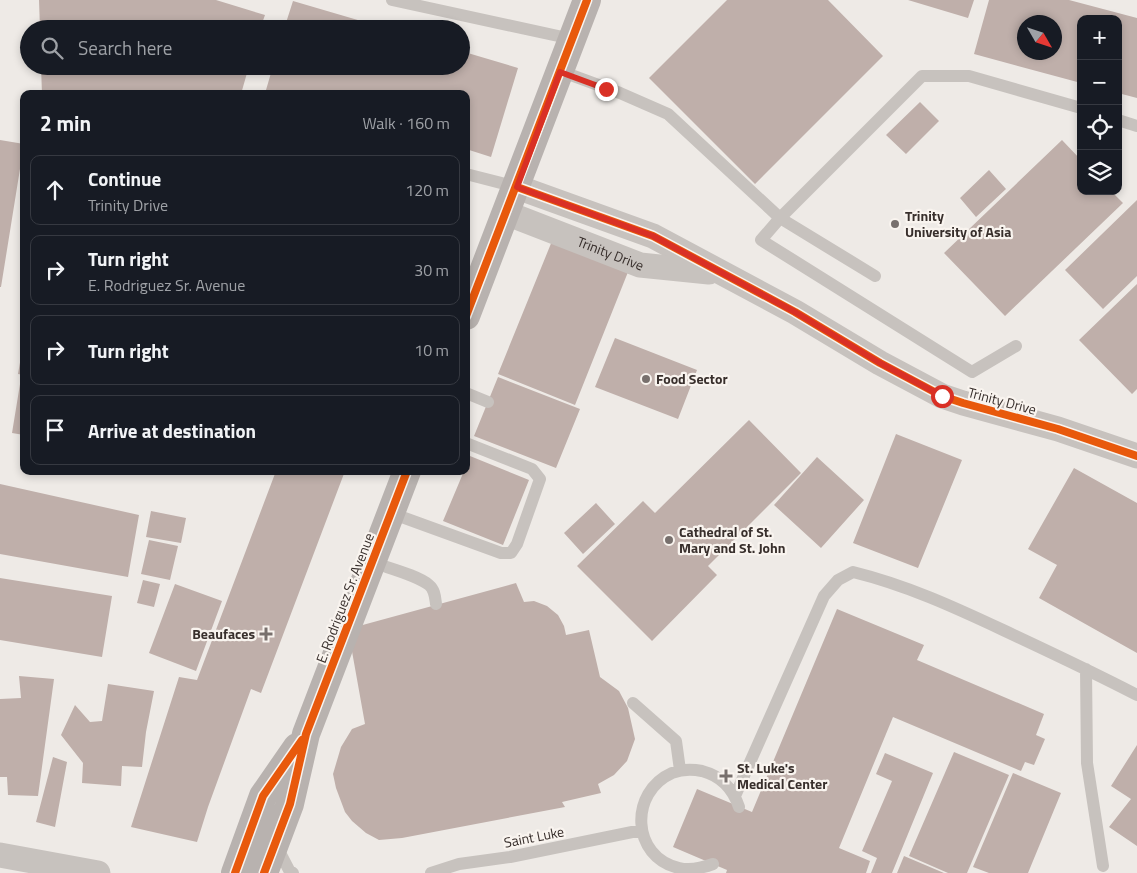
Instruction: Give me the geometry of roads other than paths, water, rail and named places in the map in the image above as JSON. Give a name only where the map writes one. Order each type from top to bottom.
[{"type":"main road","points":[[470,306],[588,0]]},
{"type":"main road","name":"E. Rodriguez Sr. Avenue","points":[[264,873],[274,842],[290,804],[306,734],[405,475]]},
{"type":"main road","name":"E. Rodriguez Sr. Avenue","points":[[235,873],[264,796],[306,734]]},
{"type":"street","name":"Trinity Drive","points":[[517,187],[653,236],[795,312],[880,363],[942,396],[963,404],[1058,429],[1137,456]]},
{"type":"street","name":"Trinity Drive","points":[[506,213],[640,265],[722,273]]},
{"type":"street","points":[[0,855],[98,873]]},
{"type":"lane","points":[[392,0],[572,39]]},
{"type":"lane","points":[[560,72],[620,93],[668,114],[780,218],[875,276]]},
{"type":"lane","points":[[1016,346],[972,372],[761,240],[780,218],[922,76],[969,76],[1077,107]]},
{"type":"lane","points":[[1122,121],[1137,126]]},
{"type":"lane","points":[[470,175],[517,187]]},
{"type":"lane","points":[[470,395],[488,402]]},
{"type":"lane","points":[[391,512],[501,553],[511,553],[517,544],[540,479],[532,469],[470,445]]},
{"type":"lane","points":[[372,562],[430,585],[435,593],[436,604]]},
{"type":"lane","points":[[713,864],[697,869],[679,871],[665,863],[653,853],[644,839],[640,823],[642,805],[650,790],[663,777],[680,770],[696,770],[712,774],[725,783],[737,801],[824,596],[838,580],[853,572],[878,578],[946,603],[1086,668],[1137,696]]},
{"type":"lane","points":[[1086,668],[1087,763],[1103,866]]},
{"type":"lane","points":[[633,704],[676,741],[680,770]]},
{"type":"lane","name":"Saint Luke","points":[[431,873],[459,864],[510,857],[642,830]]},
{"type":"lane","points":[[274,842],[289,870],[293,873]]},
{"type":"place","name":"Trinity University of Asia","points":[[895,224]]},
{"type":"place","name":"Food Sector","points":[[646,379]]},
{"type":"place","name":"Cathedral of St. Mary and St. John","points":[[669,540]]},
{"type":"place","name":"Beaufaces","points":[[266,634]]},
{"type":"place","name":"St. Luke's Medical Center","points":[[726,776]]}]
